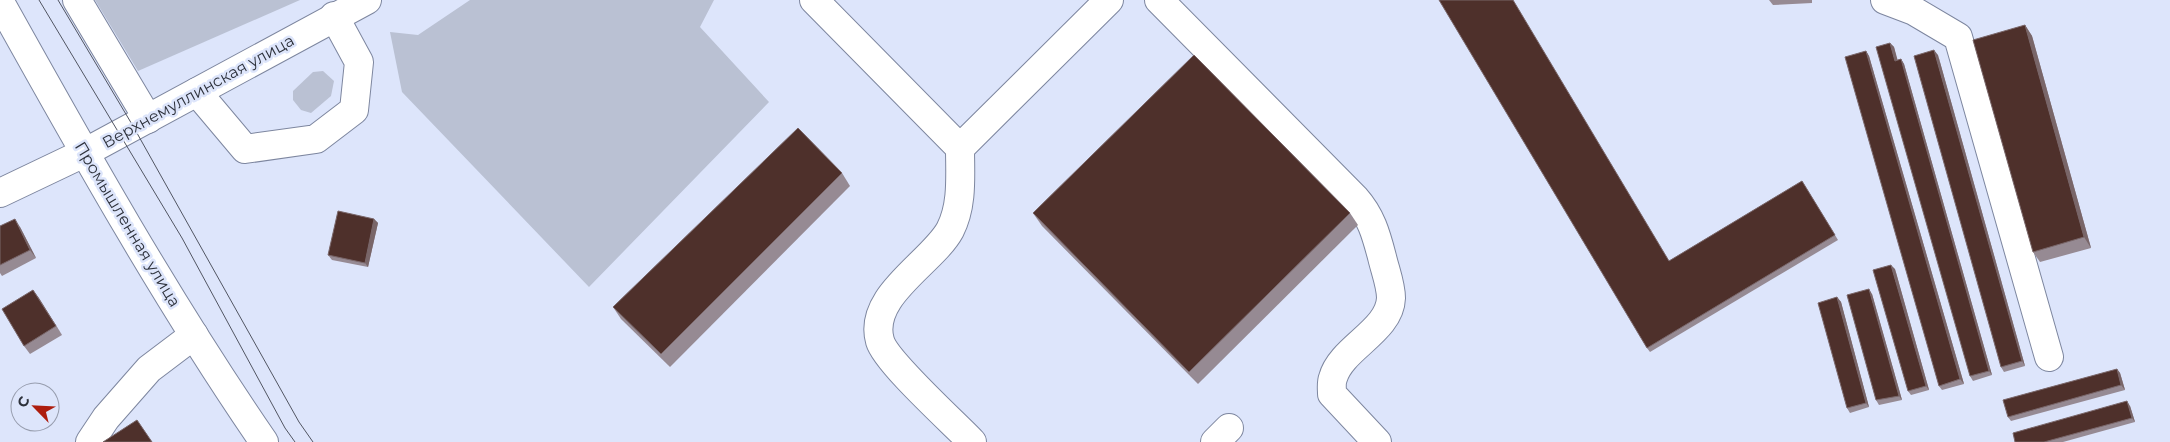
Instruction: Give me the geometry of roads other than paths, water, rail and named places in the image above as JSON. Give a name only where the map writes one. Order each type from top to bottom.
[{"type":"street","points":[[77,0],[148,119]]},
{"type":"street","name":"Верхнемуллинская улица","points":[[0,193],[84,153],[334,16],[367,0]]},
{"type":"street","points":[[814,0],[960,148],[960,190],[955,217],[949,230],[936,248],[892,292],[880,320],[880,341],[893,362],[972,442]]},
{"type":"street","points":[[960,148],[1109,0]]},
{"type":"street","points":[[1159,0],[1366,210],[1372,223],[1389,284],[1391,300],[1386,314],[1376,327],[1341,361],[1332,379],[1332,394],[1377,442]]},
{"type":"street","points":[[1885,0],[1914,10],[1958,37],[2049,357]]},
{"type":"street","name":"Промышленная улица","points":[[0,2],[84,153],[214,368],[264,442]]},
{"type":"street","points":[[197,92],[245,149],[316,139],[354,110],[359,62],[334,16]]},
{"type":"street","points":[[90,442],[106,418],[149,369],[194,335]]},
{"type":"tram line","points":[[39,0],[182,238],[285,428],[295,442]]},
{"type":"tram line","points":[[58,0],[133,126],[299,422],[313,442]]}]
